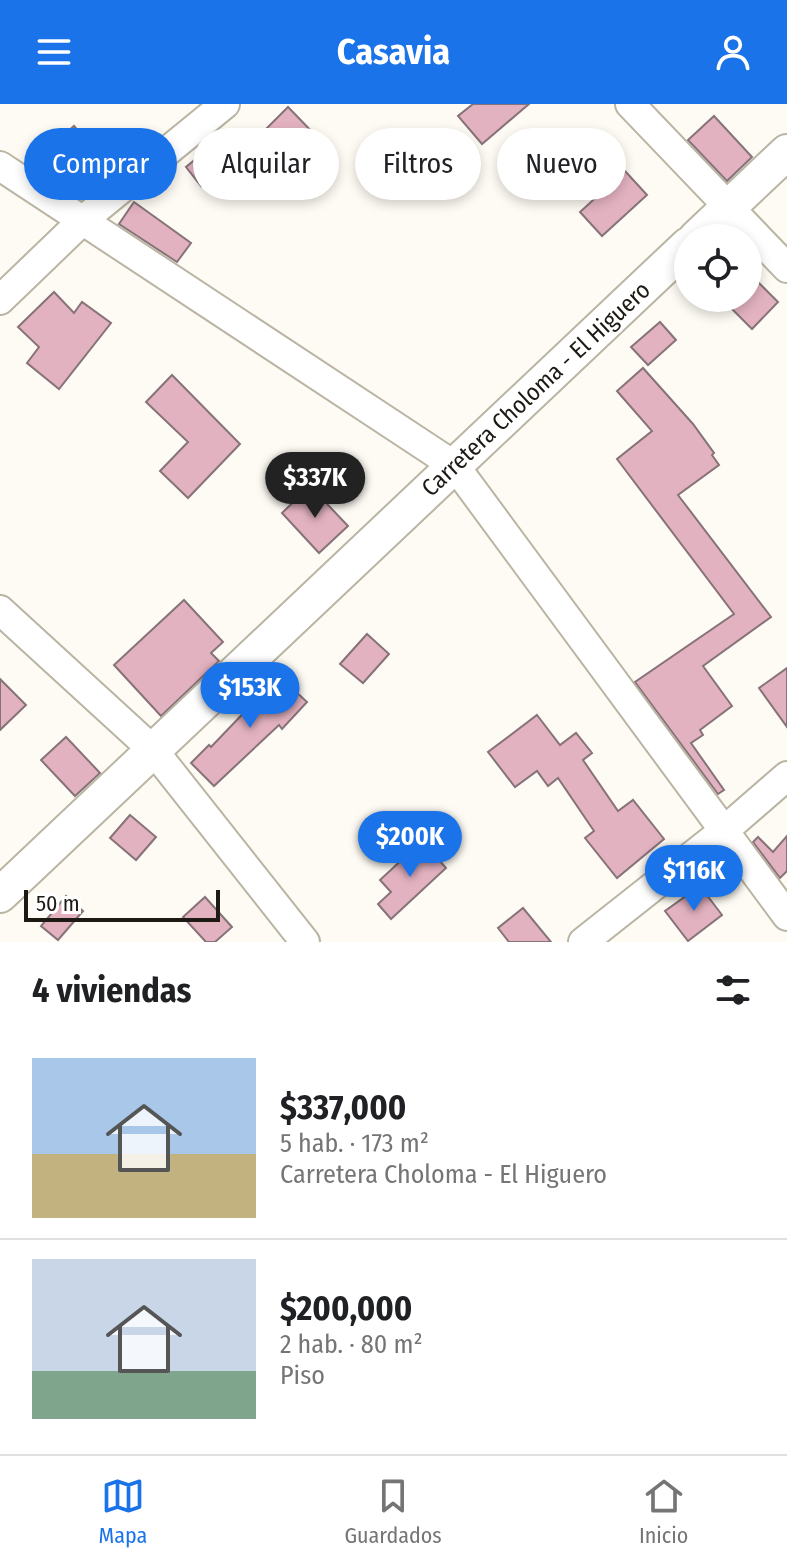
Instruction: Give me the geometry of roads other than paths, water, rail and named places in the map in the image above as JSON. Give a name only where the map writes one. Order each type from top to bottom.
[{"type":"street","points":[[0,300],[83,220],[225,104]]},
{"type":"street","points":[[630,104],[787,268]]},
{"type":"street","points":[[710,224],[787,152]]},
{"type":"street","points":[[0,166],[455,466],[726,829],[787,916]]},
{"type":"street","name":"Carretera Choloma - El Higuero","points":[[0,895],[674,258]]},
{"type":"street","points":[[0,610],[154,751],[305,942]]},
{"type":"street","points":[[583,942],[726,829],[787,776]]}]
